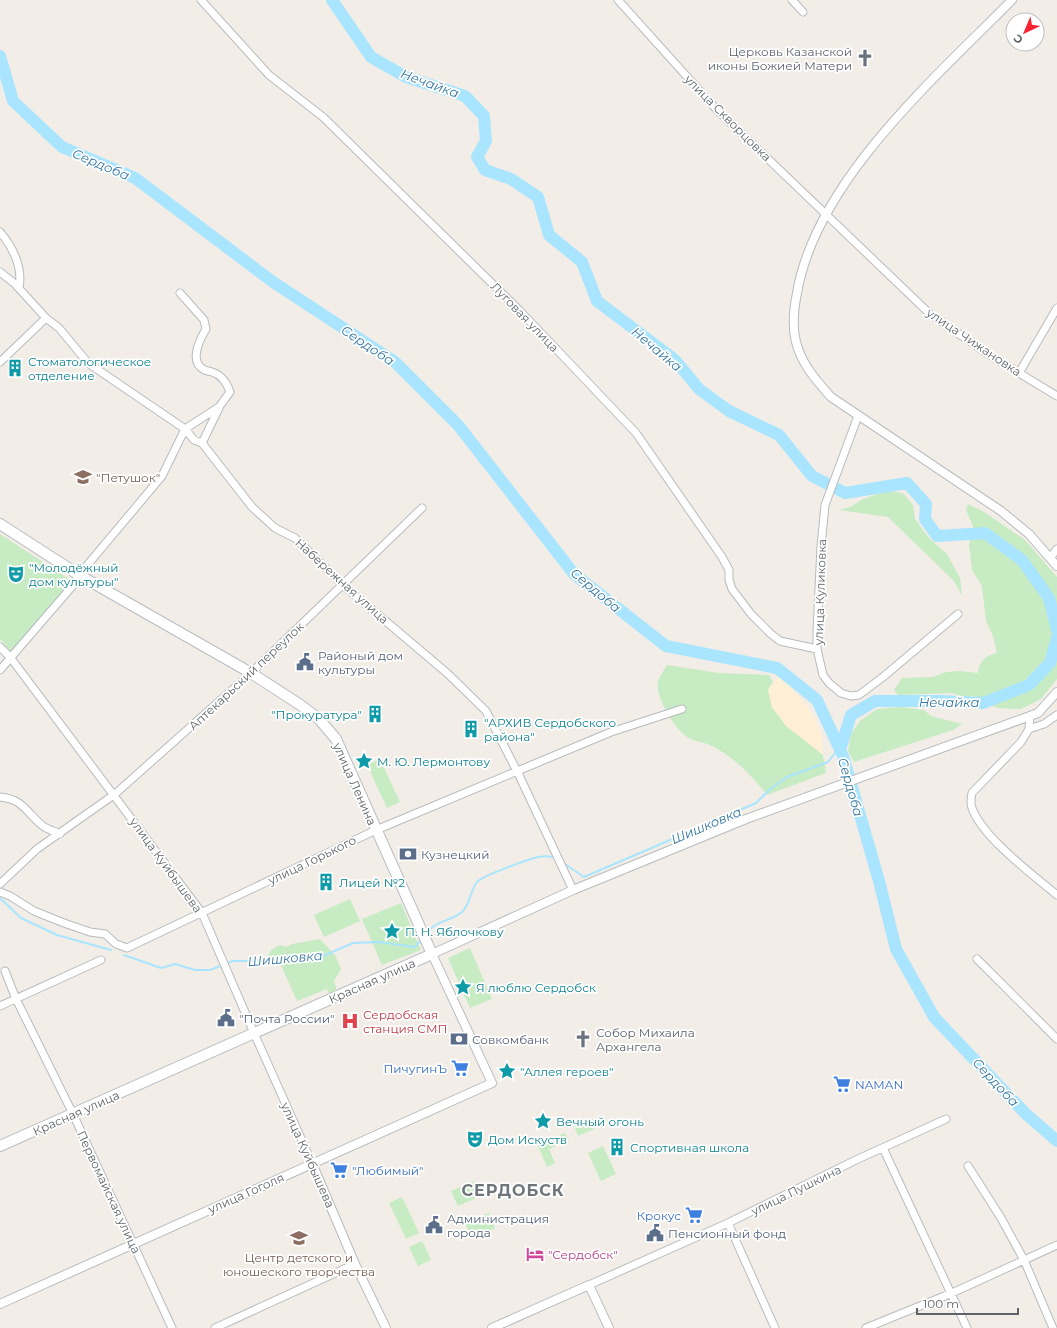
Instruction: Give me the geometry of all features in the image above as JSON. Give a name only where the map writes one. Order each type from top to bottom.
[{"type":"main road","name":"улица Ленина","points":[[0,524],[79,575],[251,673],[319,719],[336,739],[432,954]]},
{"type":"main road","name":"Красная улица","points":[[0,1146],[432,954]]},
{"type":"street","name":"Луговая улица","points":[[201,0],[269,75],[323,117],[520,311],[636,433],[722,557],[729,570],[729,580],[732,589],[751,614],[780,641],[817,649]]},
{"type":"street","name":"улица Скворцовка","points":[[618,0],[717,110],[826,214]]},
{"type":"street","points":[[792,0],[803,12]]},
{"type":"street","points":[[1012,0],[894,121],[862,161],[826,214],[801,272],[794,309],[795,340],[801,358],[810,373],[831,397],[1001,511],[1029,534],[1057,566]]},
{"type":"street","name":"улица Чижановка","points":[[826,214],[930,314],[1019,374],[1057,396]]},
{"type":"street","points":[[0,232],[16,257],[20,279],[19,288]]},
{"type":"street","name":"Набережная улица","points":[[0,272],[19,288],[46,318],[59,328],[88,363],[185,429],[194,440],[202,443],[252,507],[275,528],[294,538],[343,585],[447,673],[486,711],[518,773],[573,890]]},
{"type":"street","points":[[180,293],[204,320],[206,329],[199,342],[196,356],[198,364],[203,369],[214,372],[226,382],[230,392],[219,408],[202,443]]},
{"type":"street","points":[[1019,374],[1057,308]]},
{"type":"street","points":[[0,362],[46,318]]},
{"type":"street","points":[[0,670],[75,583],[79,575],[162,476],[185,429],[219,408]]},
{"type":"street","name":"улица Куликовка","points":[[858,416],[826,505],[821,546],[817,649],[824,675],[829,683],[841,692],[851,696],[859,695],[883,678],[958,614]]},
{"type":"street","name":"Аптекарьский переулок","points":[[0,884],[37,849],[115,794],[251,673],[422,508]]},
{"type":"street","points":[[1050,558],[1057,549]]},
{"type":"street","name":"улица Куйбышева","points":[[0,647],[10,657],[115,794],[202,913],[355,1264],[386,1328]]},
{"type":"street","name":"Красная улица","points":[[432,954],[573,890],[746,819],[1038,713],[1057,692]]},
{"type":"street","name":"улица Горького","points":[[0,892],[10,896],[34,911],[64,923],[90,932],[105,934],[116,944],[127,948],[376,830],[518,773],[611,732],[682,709]]},
{"type":"street","points":[[1057,715],[1044,724],[1029,729],[1007,757],[972,793],[971,806],[975,815],[996,841],[1057,895]]},
{"type":"street","points":[[1029,729],[1030,716]]},
{"type":"street","points":[[0,797],[15,800],[26,807],[43,826],[60,834]]},
{"type":"street","name":"улица Ленина","points":[[432,954],[492,1083]]},
{"type":"street","points":[[977,959],[1057,1039]]},
{"type":"street","points":[[0,1006],[102,960]]},
{"type":"street","name":"Первомайская улица","points":[[5,971],[16,999],[73,1114],[172,1328]]},
{"type":"street","name":"улица Гоголя","points":[[0,1304],[492,1083]]},
{"type":"street","name":"улица Пушкина","points":[[492,1328],[728,1223],[946,1119]]},
{"type":"street","points":[[883,1148],[952,1293],[967,1328]]},
{"type":"street","points":[[968,1166],[1001,1218],[1024,1260],[1053,1328]]},
{"type":"street","points":[[728,1223],[775,1328]]},
{"type":"street","points":[[866,1328],[952,1293],[1057,1245]]},
{"type":"street","points":[[215,1328],[355,1264]]},
{"type":"street","points":[[589,1285],[609,1328]]},
{"type":"green space","points":[[893,491],[904,494],[913,505],[915,519],[928,537],[947,554],[960,578],[962,596],[954,581],[888,517],[839,510],[852,506],[861,500],[880,493]]},
{"type":"green space","points":[[968,504],[984,512],[1025,540],[1057,577],[1057,679],[1041,699],[1021,709],[997,708],[975,696],[965,697],[952,693],[898,695],[894,690],[902,678],[933,677],[946,672],[959,671],[978,673],[980,665],[984,659],[997,653],[993,636],[986,621],[982,586],[972,570],[969,544],[974,529],[966,510]]},
{"type":"green space","points":[[0,534],[75,583],[11,652],[0,639]]},
{"type":"green space","points":[[667,665],[719,673],[769,675],[773,682],[768,690],[773,709],[823,755],[826,773],[767,795],[749,774],[728,756],[712,746],[689,738],[678,729],[667,713],[659,695],[658,681]]},
{"type":"green space","points":[[902,707],[924,710],[931,716],[962,724],[953,730],[854,762],[848,751],[851,734],[860,721],[877,709]]},
{"type":"green space","points":[[380,759],[400,802],[387,808],[367,765]]},
{"type":"green space","points":[[350,899],[360,921],[324,937],[314,915]]},
{"type":"green space","points":[[401,903],[421,950],[382,965],[362,919]]},
{"type":"green space","points":[[320,939],[335,955],[341,969],[334,981],[337,991],[329,995],[327,989],[297,1001],[281,965],[268,964],[269,954],[274,948],[281,945],[286,947],[292,944]]},
{"type":"green space","points":[[470,948],[492,999],[470,1008],[448,958]]},
{"type":"green space","points":[[591,1121],[594,1129],[578,1136],[575,1128]]},
{"type":"green space","points":[[565,1133],[569,1140],[549,1149],[555,1163],[547,1167],[538,1146]]},
{"type":"green space","points":[[603,1146],[616,1174],[601,1181],[588,1153]]},
{"type":"green space","points":[[475,1181],[481,1196],[458,1206],[451,1191]]},
{"type":"green space","points":[[402,1197],[419,1233],[406,1239],[389,1203]]},
{"type":"green space","points":[[489,1213],[495,1228],[472,1238],[465,1223]]},
{"type":"green space","points":[[422,1241],[431,1260],[418,1266],[409,1247]]},
{"type":"sand","points":[[778,676],[797,694],[817,722],[821,733],[823,755],[786,726],[772,707],[768,690]]},
{"type":"waterway","name":"Нечайка","points":[[332,0],[371,57],[406,77],[465,96],[484,116],[486,141],[477,157],[485,170],[511,179],[538,197],[549,235],[582,262],[597,301],[675,360],[699,389],[729,411],[779,435],[812,476],[845,493],[907,483],[926,504],[925,519],[937,536],[985,533],[1022,560],[1049,598],[1057,630]]},
{"type":"waterway","name":"Сердоба","points":[[0,56],[13,101],[62,147],[135,178],[273,282],[395,362],[458,425],[574,574],[666,646],[777,668],[817,700],[843,756],[879,881],[896,949],[934,1017],[1025,1113],[1057,1141]]},
{"type":"waterway","name":"Нечайка","points":[[840,750],[851,715],[875,701],[941,701],[983,703],[1029,685],[1050,663],[1057,638]]},
{"type":"waterway","name":"Шишковка","points":[[565,864],[584,877],[756,803],[770,789],[787,777],[828,762],[839,748]]},
{"type":"waterway","name":"Шишковка","points":[[428,931],[432,927],[462,912],[467,906],[477,882],[481,879],[527,860],[542,856],[552,857]]},
{"type":"waterway","points":[[0,898],[21,918],[57,935],[111,950]]},
{"type":"waterway","name":"Шишковка","points":[[124,955],[161,968],[175,964],[195,970],[210,970],[233,961],[269,961],[289,955],[321,957],[353,943],[378,942],[415,947],[420,941]]},
{"type":"place","name":"Церковь Казанской иконы Божией Матери","points":[[865,58]]},
{"type":"place","name":"Стоматологическое отделение","points":[[15,368]]},
{"type":"place","name":"\"Петушок\"","points":[[83,477]]},
{"type":"place","name":"\"Молодёжный дом культуры\"","points":[[16,574]]},
{"type":"place","name":"Районый дом культуры","points":[[305,662]]},
{"type":"place","name":"\"Прокуратура\"","points":[[375,714]]},
{"type":"place","name":"\"АРХИВ Сердобского района\"","points":[[471,729]]},
{"type":"place","name":"М. Ю. Лермонтову","points":[[364,761]]},
{"type":"place","name":"Кузнецкий","points":[[408,854]]},
{"type":"place","name":"Лицей №2","points":[[326,882]]},
{"type":"place","name":"П. Н. Яблочкову","points":[[392,931]]},
{"type":"place","name":"Я люблю Сердобск","points":[[463,987]]},
{"type":"place","name":"\"Почта России\"","points":[[226,1018]]},
{"type":"place","name":"Сердобская станция СМП","points":[[350,1021]]},
{"type":"place","name":"Совкомбанк","points":[[459,1039]]},
{"type":"place","name":"Собор Михаила Архангела","points":[[583,1039]]},
{"type":"place","name":"ПичугинЪ","points":[[460,1068]]},
{"type":"place","name":"\"Аллея героев\"","points":[[507,1071]]},
{"type":"place","name":"NAMAN","points":[[842,1084]]},
{"type":"place","name":"Вечный огонь","points":[[543,1121]]},
{"type":"place","name":"Дом Искуств","points":[[475,1139]]},
{"type":"place","name":"Спортивная школа","points":[[617,1147]]},
{"type":"place","name":"\"Любимый\"","points":[[339,1170]]},
{"type":"place","name":"Крокус","points":[[694,1215]]},
{"type":"place","name":"Администрация города","points":[[434,1225]]},
{"type":"place","name":"Пенсионный фонд","points":[[655,1233]]},
{"type":"place","name":"Центр детского и юношеского творчества","points":[[299,1238]]},
{"type":"place","name":"\"Сердобск\"","points":[[535,1254]]},
{"type":"district","name":"СЕРДОБСК","points":[[513,1190]]}]
